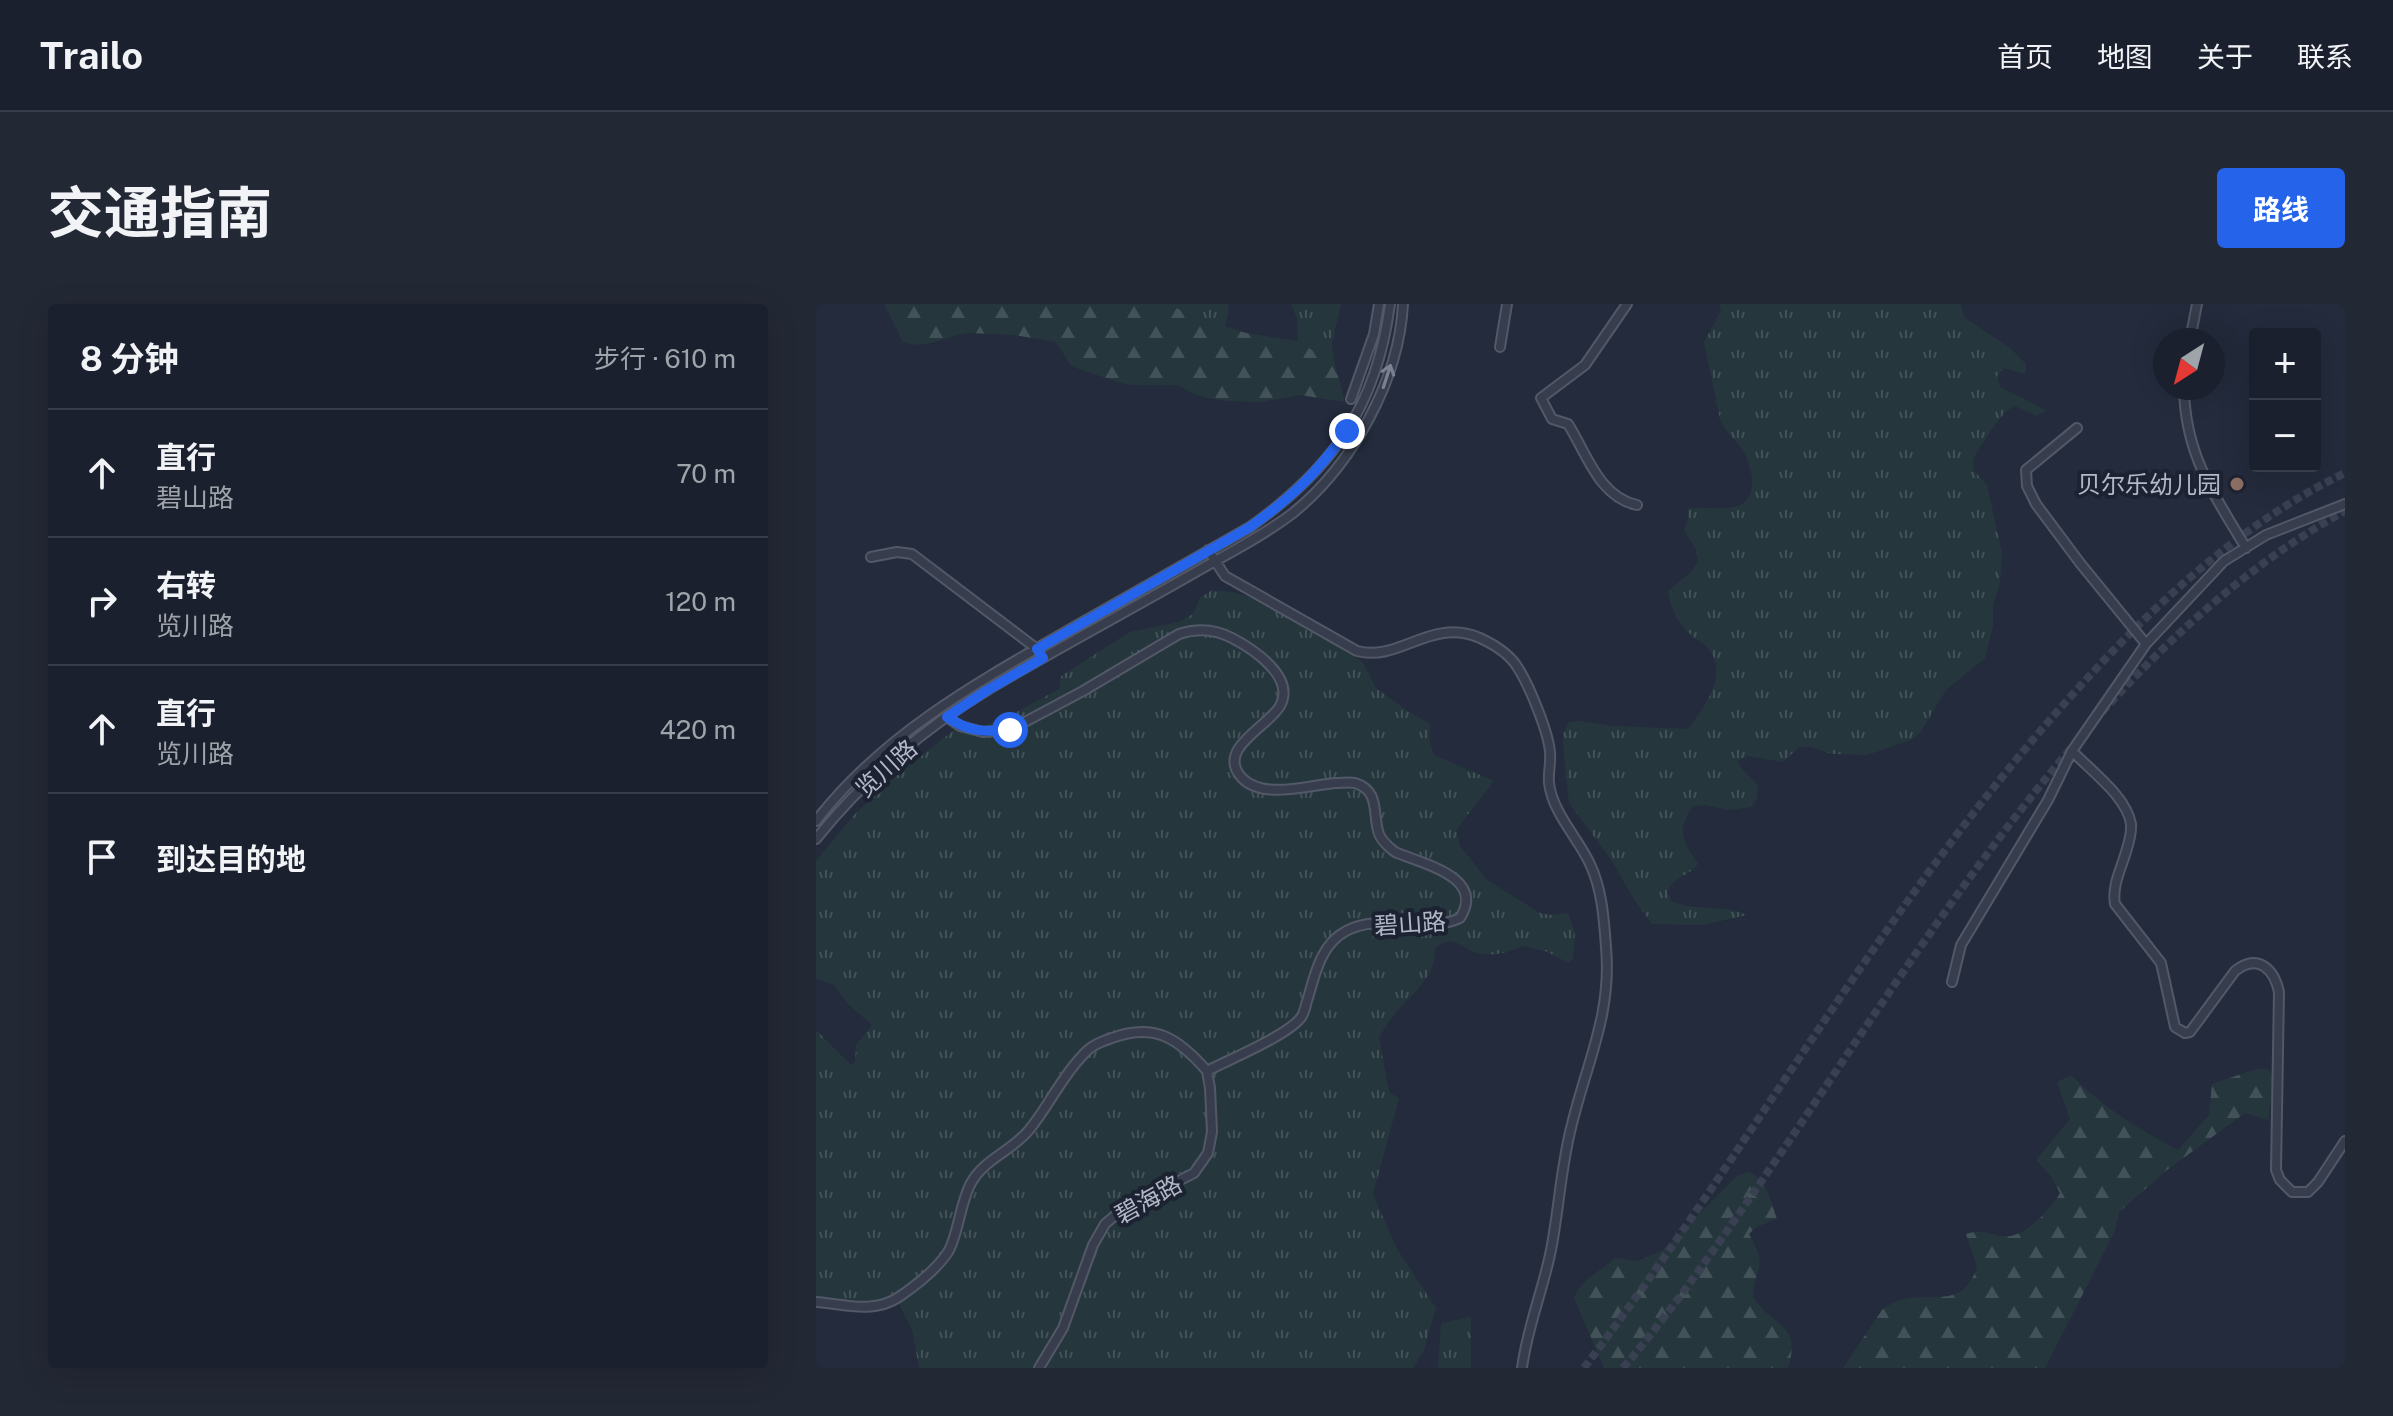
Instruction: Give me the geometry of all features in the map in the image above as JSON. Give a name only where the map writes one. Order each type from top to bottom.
[{"type":"street","points":[[1351,399],[1374,334],[1379,304]]},
{"type":"street","name":"览川路","points":[[816,821],[851,781],[886,748],[980,681],[1250,527],[1301,488],[1326,460],[1361,408],[1380,356],[1390,304]]},
{"type":"street","name":"览川路","points":[[816,839],[894,758],[947,717],[986,691],[1292,514],[1333,471],[1372,414],[1396,349],[1403,304]]},
{"type":"street","points":[[1500,347],[1507,304]]},
{"type":"street","points":[[1627,304],[1585,365],[1541,398],[1552,419],[1568,424],[1600,483],[1627,503],[1637,505]]},
{"type":"street","points":[[2192,328],[2197,304]]},
{"type":"street","points":[[2184,400],[2184,415],[2193,451],[2207,482],[2246,548]]},
{"type":"street","points":[[1361,408],[1372,414]]},
{"type":"street","points":[[2077,428],[2026,470],[2027,486],[2036,504],[2080,563],[2146,644]]},
{"type":"street","points":[[1952,982],[1961,945],[2048,800],[2072,751],[2146,644],[2224,561],[2266,535],[2345,504]]},
{"type":"street","points":[[1208,550],[1225,576],[1357,651],[1369,654],[1386,651],[1443,632],[1478,637],[1495,646],[1518,667],[1544,729],[1550,750],[1549,783],[1554,802],[1591,866],[1602,904],[1605,1004],[1595,1050],[1571,1125],[1551,1250],[1522,1368]]},
{"type":"street","points":[[871,557],[897,552],[912,554],[1037,649],[1043,658]]},
{"type":"street","name":"碧山路","points":[[947,717],[960,726],[983,732],[1010,730],[1179,634],[1193,629],[1229,637],[1253,651],[1274,669],[1283,694],[1281,705],[1237,750],[1235,762],[1240,776],[1253,788],[1269,791],[1353,783],[1368,791],[1375,801],[1379,834],[1386,846],[1458,879],[1467,901],[1460,918],[1446,925],[1373,923],[1346,931],[1331,942],[1319,961],[1302,1017],[1284,1032],[1207,1071]]},
{"type":"street","points":[[2072,751],[2121,801],[2127,812],[2131,825],[2130,837],[2115,885],[2115,904],[2161,963],[2175,1027],[2185,1033],[2190,1032],[2235,971],[2242,966],[2257,963],[2275,975],[2279,992],[2276,1170],[2280,1180],[2292,1192],[2308,1192],[2345,1141]]},
{"type":"street","points":[[816,1302],[857,1308],[896,1300],[933,1269],[949,1251],[963,1201],[983,1166],[1028,1132],[1090,1047],[1132,1030],[1160,1034],[1179,1044],[1207,1071]]},
{"type":"street","name":"碧海路","points":[[1039,1368],[1063,1328],[1093,1245],[1105,1224],[1119,1212],[1194,1173],[1208,1153],[1212,1132],[1207,1071]]},
{"type":"green space","points":[[884,304],[1169,304],[1191,316],[1246,333],[1298,341],[1335,365],[1345,402],[1300,395],[1260,402],[1225,401],[1203,397],[1179,385],[1121,383],[1070,364],[1056,342],[1014,335],[969,333],[928,344],[912,344],[903,342]]},
{"type":"green space","points":[[1169,304],[1229,304],[1225,326],[1191,316]]},
{"type":"green space","points":[[1291,304],[1341,304],[1332,343],[1335,365],[1298,341],[1297,318]]},
{"type":"green space","points":[[1719,304],[1960,304],[1965,318],[2010,348],[2026,364],[2025,374],[2004,368],[1997,376],[2000,387],[2046,410],[2037,416],[2015,406],[2006,411],[1973,459],[1973,470],[1987,485],[2002,553],[2000,584],[1993,604],[1993,626],[1985,658],[1946,690],[1920,733],[1911,740],[1867,755],[1832,754],[1811,747],[1799,747],[1783,762],[1748,756],[1737,761],[1758,785],[1757,798],[1752,807],[1728,810],[1706,805],[1693,806],[1684,823],[1683,835],[1698,864],[1667,891],[1671,901],[1680,904],[1747,915],[1702,925],[1652,924],[1612,861],[1569,803],[1563,734],[1569,722],[1579,721],[1613,726],[1688,729],[1713,689],[1716,667],[1713,656],[1706,646],[1686,631],[1673,609],[1668,591],[1692,571],[1698,561],[1696,550],[1684,530],[1688,508],[1733,507],[1742,504],[1751,491],[1751,474],[1746,456],[1720,419],[1704,342],[1721,311]]},
{"type":"green space","points":[[1212,590],[1233,592],[1262,601],[1316,629],[1363,663],[1376,688],[1430,724],[1429,740],[1434,755],[1494,781],[1456,830],[1460,846],[1487,880],[1540,913],[1568,913],[1575,933],[1573,959],[1569,963],[1545,951],[1523,946],[1501,953],[1484,954],[1447,941],[1435,949],[1428,975],[1379,1037],[1388,1087],[1390,1093],[1399,1098],[1373,1194],[1397,1249],[1436,1308],[1424,1350],[1413,1368],[919,1368],[912,1329],[896,1298],[865,1305],[816,1297],[816,1030],[851,1065],[855,1062],[856,1045],[872,1025],[848,1004],[834,985],[816,978],[816,861],[854,815],[899,773],[958,727],[986,725],[1059,689],[1061,676],[1130,632],[1179,622],[1193,614],[1200,598]]},
{"type":"green space","points":[[2256,1069],[2267,1069],[2275,1075],[2268,1120],[2245,1113],[2167,1170],[2119,1212],[2115,1231],[2045,1368],[1843,1368],[1882,1310],[1909,1298],[1948,1296],[1969,1283],[1977,1267],[1966,1234],[2018,1234],[2039,1219],[2056,1199],[2060,1193],[2050,1175],[2036,1160],[2070,1119],[2057,1082],[2071,1075],[2122,1117],[2178,1150],[2209,1115],[2212,1084]]},
{"type":"green space","points":[[1749,1172],[1765,1186],[1777,1219],[1756,1227],[1749,1234],[1759,1260],[1753,1297],[1789,1334],[1791,1353],[1788,1368],[1604,1368],[1574,1298],[1577,1291],[1615,1258],[1638,1261],[1663,1250],[1738,1175]]},
{"type":"green space","points":[[1471,1317],[1471,1368],[1438,1368],[1441,1323]]},
{"type":"tunnel","points":[[1584,1368],[1707,1195],[1885,933],[2013,764],[2082,684],[2171,594],[2271,515],[2345,473]]},
{"type":"tunnel","points":[[2102,712],[2215,601],[2278,553],[2345,511]]},
{"type":"tunnel","points":[[1623,1368],[1707,1260],[1995,843],[2072,747]]},
{"type":"place","name":"贝尔乐幼儿园","points":[[2237,484]]},
{"type":"route","points":[[1010,730],[983,732],[960,726],[947,717],[1043,658],[1037,649],[1250,527],[1290,498],[1326,460],[1347,431]]}]
